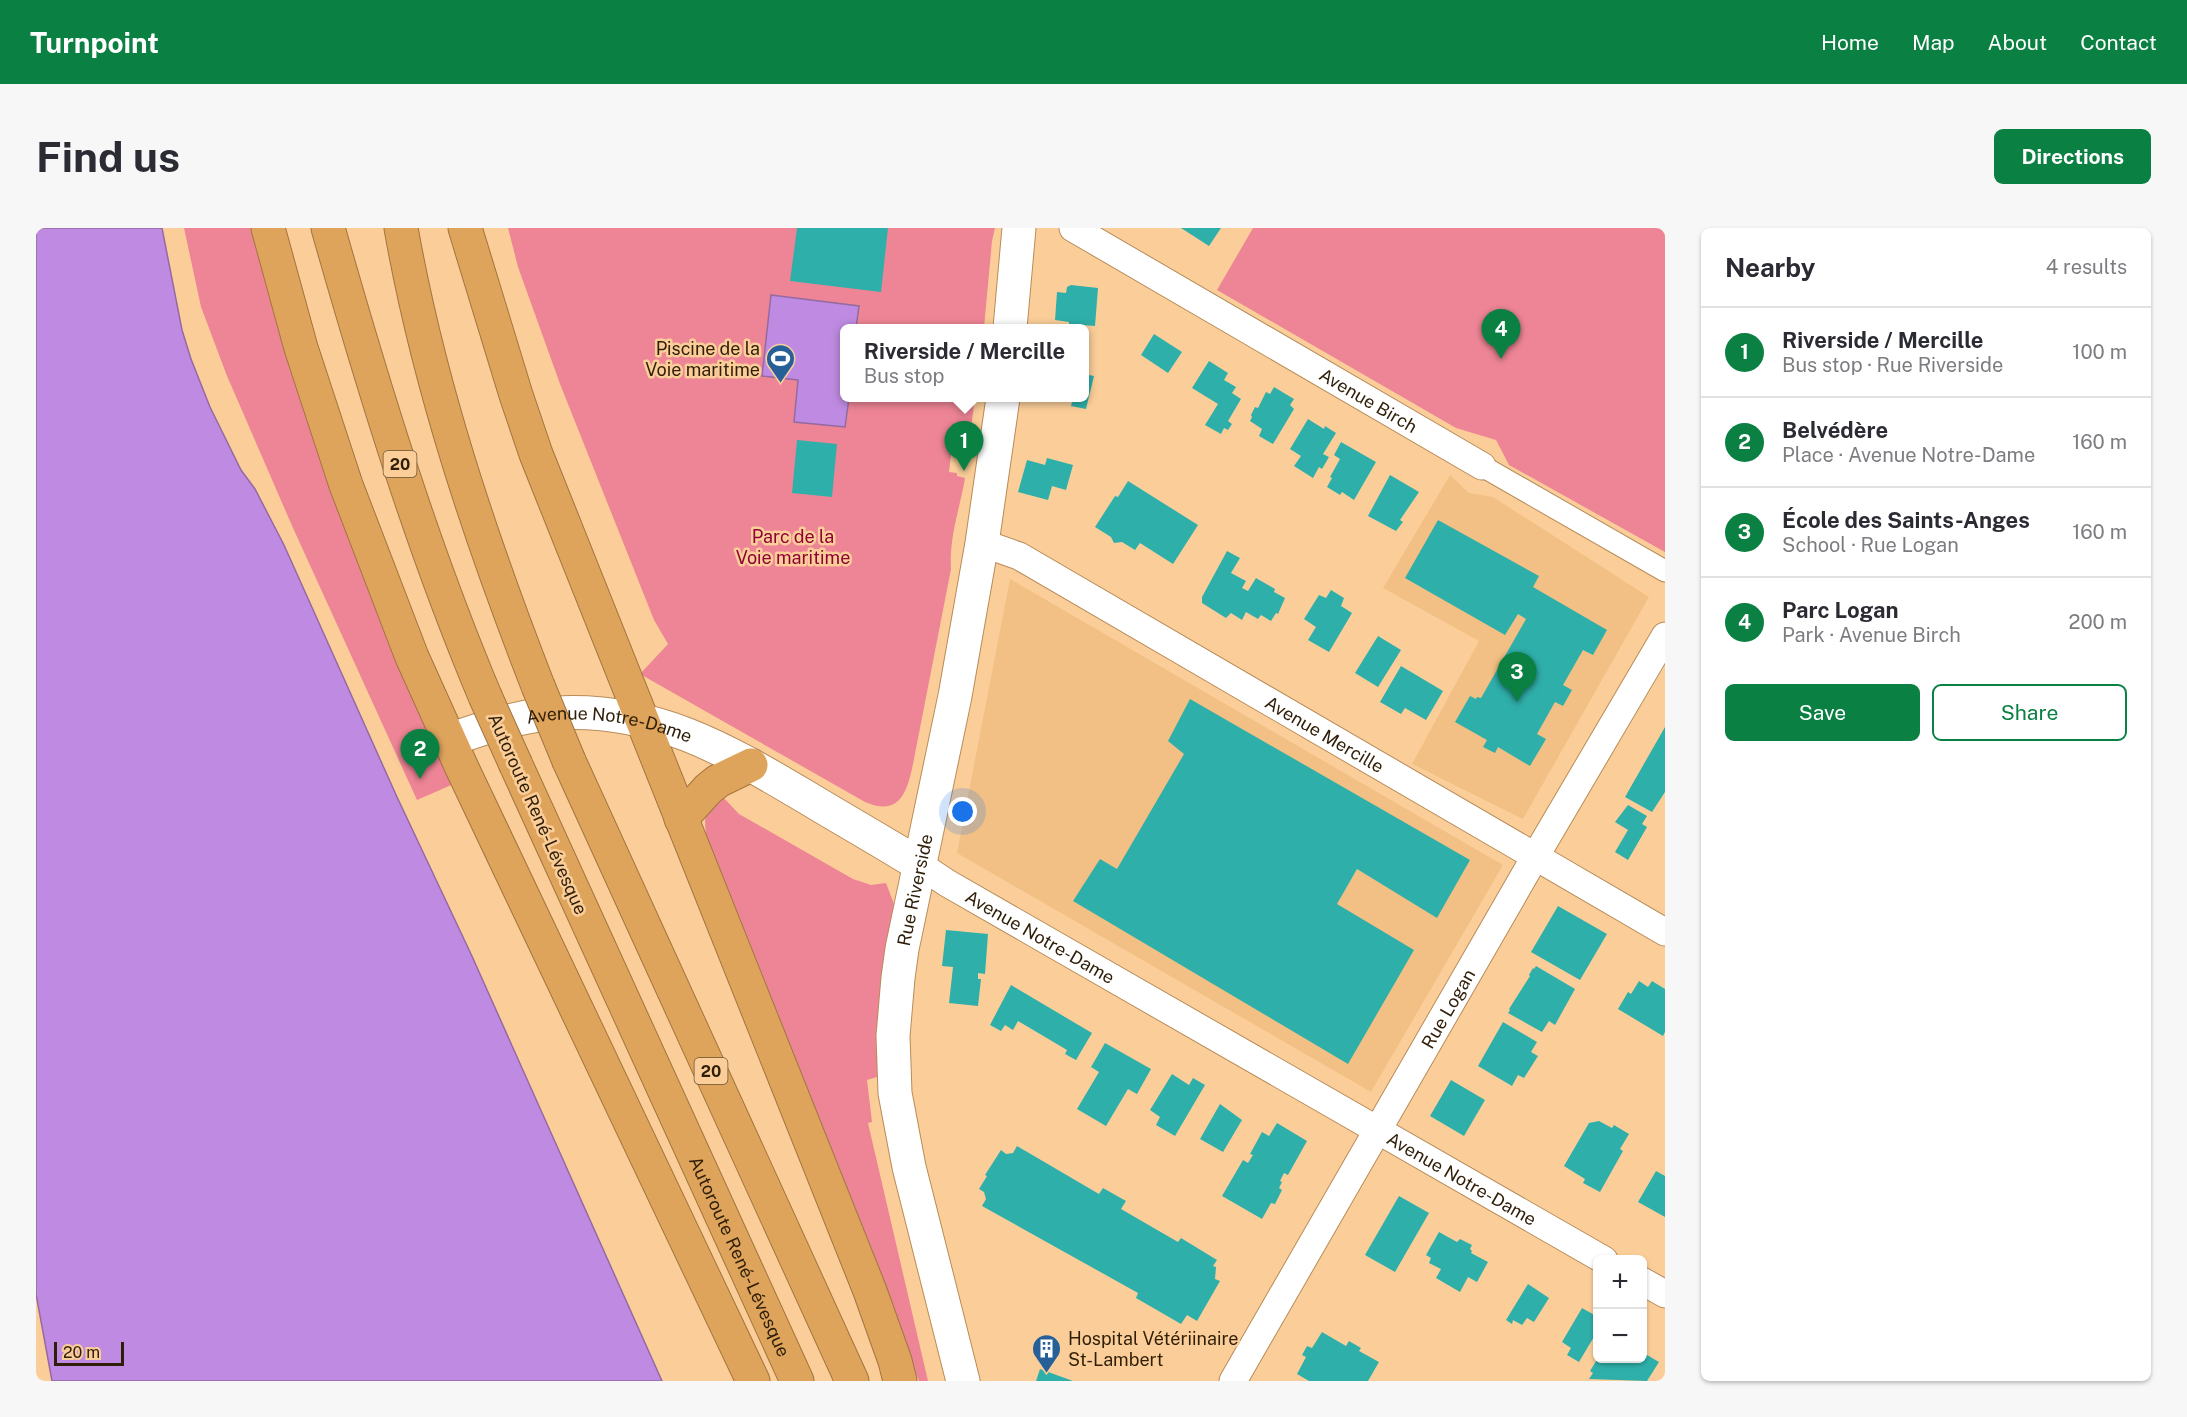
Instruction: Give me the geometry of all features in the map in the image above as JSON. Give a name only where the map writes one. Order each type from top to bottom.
[{"type":"highway","points":[[268,228],[301,348],[346,485],[412,657],[449,740],[753,1381]]},
{"type":"highway","name":"Autoroute René-Lévesque","points":[[328,228],[417,520],[485,696],[797,1381]]},
{"type":"highway","name":"20","points":[[401,228],[420,322],[456,455],[538,686],[569,760],[852,1381]]},
{"type":"highway","points":[[465,228],[512,385],[536,454],[865,1280],[895,1361],[900,1381]]},
{"type":"highway","points":[[681,819],[718,781],[751,765]]},
{"type":"street","points":[[1010,324],[1019,228]]},
{"type":"street","name":"Avenue Birch","points":[[1073,228],[1665,571]]},
{"type":"street","name":"Rue Riverside","points":[[963,1381],[909,1167],[895,1093],[893,1036],[898,978],[908,918],[955,696],[982,543],[1002,402]]},
{"type":"street","name":"Avenue Mercille","points":[[982,543],[1019,556],[1665,932]]},
{"type":"street","name":"Rue Logan","points":[[1233,1381],[1665,636]]},
{"type":"street","name":"Avenue Notre-Dame","points":[[449,740],[504,722],[556,713],[589,714],[643,721],[696,737],[751,765],[947,883],[1596,1255]]},
{"type":"street","points":[[1647,1284],[1665,1294]]},
{"type":"shaded area","points":[[36,228],[162,228],[182,330],[210,407],[241,470],[255,489],[284,545],[397,797],[471,954],[662,1381],[52,1381],[36,1294]]},
{"type":"shaded area","points":[[771,295],[859,306],[857,324],[840,324],[840,402],[848,402],[845,427],[794,422],[798,380],[762,376]]},
{"type":"shaded area","points":[[1450,475],[1469,493],[1493,497],[1649,597],[1523,819],[1412,764],[1479,641],[1383,588]]},
{"type":"shaded area","points":[[1010,579],[1503,865],[1371,1092],[957,853]]},
{"type":"green space","points":[[184,228],[258,228],[456,783],[417,800],[293,528],[227,376],[201,307]]},
{"type":"green space","name":"Parc de la Voie maritime","points":[[508,228],[995,228],[984,324],[840,324],[840,402],[974,402],[968,450],[960,450],[959,456],[951,455],[949,472],[957,473],[957,476],[965,478],[953,534],[951,569],[911,774],[904,792],[894,804],[877,806],[865,802],[640,674],[668,644],[654,620],[560,384],[518,267]]},
{"type":"green space","points":[[1253,228],[1665,228],[1665,552],[1509,465],[1496,440],[1456,428],[1217,290]]},
{"type":"green space","points":[[722,796],[739,814],[853,879],[871,885],[886,883],[894,904],[883,967],[877,1077],[867,1080],[872,1122],[868,1123],[928,1381],[919,1381],[707,856],[705,820],[708,807]]},
{"type":"building","points":[[797,228],[888,228],[881,292],[790,281]]},
{"type":"building","points":[[1181,228],[1221,228],[1209,246]]},
{"type":"building","points":[[1071,285],[1098,288],[1095,326],[1069,324],[1069,322],[1055,320],[1057,292],[1066,293],[1067,287]]},
{"type":"building","points":[[1154,334],[1182,352],[1168,373],[1141,355]]},
{"type":"building","points":[[1209,361],[1228,373],[1224,380],[1236,387],[1232,393],[1241,399],[1228,421],[1232,424],[1228,430],[1224,428],[1221,434],[1205,425],[1218,404],[1192,388]]},
{"type":"building","points":[[1089,375],[1094,376],[1089,397]]},
{"type":"building","points":[[1274,387],[1294,399],[1290,405],[1294,409],[1273,444],[1259,436],[1262,429],[1250,421],[1255,407],[1258,408],[1266,392],[1270,394]]},
{"type":"building","points":[[1072,402],[1088,402],[1086,409],[1071,406]]},
{"type":"building","points":[[1308,419],[1336,433],[1323,454],[1329,457],[1322,469],[1319,467],[1313,478],[1294,466],[1301,456],[1290,449]]},
{"type":"building","points":[[797,440],[837,444],[832,497],[792,493]]},
{"type":"building","points":[[1341,442],[1376,462],[1354,500],[1342,492],[1340,495],[1327,487],[1340,459],[1334,455]]},
{"type":"building","points":[[1047,458],[1073,465],[1066,490],[1052,486],[1048,500],[1018,492],[1027,460],[1045,465]]},
{"type":"building","points":[[1390,475],[1419,492],[1400,520],[1403,522],[1396,531],[1368,516]]},
{"type":"building","points":[[1128,481],[1198,525],[1173,564],[1140,543],[1135,550],[1122,542],[1114,543],[1111,537],[1095,527],[1115,496],[1118,497]]},
{"type":"building","points":[[1438,520],[1539,576],[1533,587],[1607,630],[1593,655],[1583,650],[1563,685],[1572,690],[1563,706],[1555,702],[1537,734],[1546,739],[1530,766],[1498,747],[1495,753],[1483,747],[1487,740],[1455,722],[1470,696],[1476,699],[1481,698],[1526,619],[1518,614],[1505,635],[1405,578]]},
{"type":"building","points":[[1227,551],[1240,558],[1231,573],[1246,581],[1242,588],[1248,591],[1256,578],[1285,598],[1278,614],[1276,613],[1271,621],[1261,615],[1258,619],[1246,612],[1242,620],[1231,613],[1226,618],[1202,603],[1202,597]]},
{"type":"building","points":[[1331,590],[1344,598],[1341,606],[1352,613],[1329,652],[1308,640],[1316,627],[1304,619],[1319,595],[1326,598]]},
{"type":"building","points":[[1378,636],[1401,650],[1378,687],[1355,673]]},
{"type":"building","points":[[1401,666],[1443,691],[1426,720],[1405,708],[1401,714],[1380,702]]},
{"type":"building","points":[[1190,699],[1470,860],[1437,918],[1357,869],[1337,904],[1414,950],[1348,1064],[1073,901],[1100,859],[1117,869],[1184,754],[1168,741]]},
{"type":"building","points":[[1665,727],[1665,792],[1652,812],[1625,797]]},
{"type":"building","points":[[1628,805],[1647,816],[1642,824],[1647,827],[1628,860],[1615,852],[1628,830],[1615,822]]},
{"type":"building","points":[[1558,906],[1607,934],[1580,980],[1531,952]]},
{"type":"building","points":[[946,930],[988,934],[985,974],[978,973],[978,979],[981,979],[978,1006],[949,1003],[953,967],[942,966]]},
{"type":"building","points":[[1536,966],[1575,989],[1555,1025],[1549,1021],[1542,1032],[1508,1013]]},
{"type":"building","points":[[1639,981],[1648,987],[1652,981],[1665,989],[1665,1032],[1663,1036],[1618,1009],[1628,992],[1631,994]]},
{"type":"building","points":[[1011,985],[1092,1033],[1076,1060],[1065,1054],[1067,1050],[1018,1021],[1013,1030],[1005,1025],[1001,1031],[990,1025]]},
{"type":"building","points":[[1503,1022],[1537,1042],[1531,1052],[1538,1056],[1524,1078],[1518,1075],[1512,1086],[1478,1066]]},
{"type":"building","points":[[1105,1043],[1151,1069],[1137,1094],[1128,1089],[1106,1126],[1077,1109],[1099,1072],[1091,1067]]},
{"type":"building","points":[[1172,1074],[1189,1085],[1193,1078],[1205,1085],[1175,1136],[1156,1125],[1160,1117],[1150,1110]]},
{"type":"building","points":[[1451,1080],[1485,1100],[1464,1136],[1430,1116]]},
{"type":"building","points":[[1220,1104],[1242,1120],[1223,1152],[1200,1139]]},
{"type":"building","points":[[1599,1121],[1612,1128],[1614,1125],[1629,1134],[1620,1149],[1623,1151],[1600,1192],[1583,1183],[1585,1179],[1564,1166],[1589,1123]]},
{"type":"building","points":[[1277,1123],[1307,1141],[1288,1175],[1284,1173],[1279,1188],[1282,1190],[1275,1204],[1271,1203],[1262,1219],[1222,1196],[1243,1160],[1248,1163],[1253,1155],[1250,1154],[1262,1132],[1269,1136]]},
{"type":"building","points":[[1017,1146],[1099,1194],[1103,1188],[1126,1201],[1121,1209],[1178,1242],[1181,1238],[1217,1260],[1213,1266],[1216,1267],[1215,1279],[1220,1281],[1197,1321],[1187,1315],[1181,1324],[1136,1298],[1138,1293],[982,1206],[986,1199],[984,1192],[979,1189],[987,1176],[985,1175],[1001,1150],[1006,1154],[1013,1153]]},
{"type":"building","points":[[1656,1171],[1665,1176],[1665,1217],[1638,1202]]},
{"type":"building","points":[[1399,1196],[1429,1213],[1395,1272],[1365,1255]]},
{"type":"building","points":[[1439,1232],[1457,1242],[1460,1239],[1472,1245],[1471,1253],[1488,1262],[1477,1282],[1468,1277],[1460,1292],[1436,1278],[1441,1269],[1429,1263],[1431,1258],[1426,1255]]},
{"type":"building","points":[[1528,1284],[1549,1298],[1534,1322],[1527,1318],[1522,1325],[1513,1320],[1512,1324],[1506,1320]]},
{"type":"building","points":[[1582,1308],[1593,1314],[1593,1338],[1579,1362],[1567,1355],[1571,1348],[1562,1342]]},
{"type":"building","points":[[1322,1332],[1346,1346],[1349,1341],[1361,1348],[1359,1351],[1379,1362],[1368,1381],[1309,1381],[1297,1374],[1306,1357],[1302,1355],[1307,1346],[1312,1348]]},
{"type":"building","points":[[1647,1355],[1659,1362],[1647,1381],[1589,1379],[1593,1373],[1590,1371],[1595,1363],[1647,1363]]},
{"type":"building","name":"Hospital Vétériinaire St-Lambert","points":[[1040,1369],[1073,1381],[1036,1381]]},
{"type":"place","name":"Parc Logan","points":[[1501,359]]},
{"type":"place","name":"Piscine de la Voie maritime","points":[[781,384]]},
{"type":"place","name":"Riverside / Mercille","points":[[964,471]]},
{"type":"place","name":"École des Saints-Anges","points":[[1517,702]]},
{"type":"place","name":"Belvédère","points":[[420,779]]},
{"type":"place","name":"Hospital Vétériinaire St-Lambert","points":[[1047,1374]]}]
